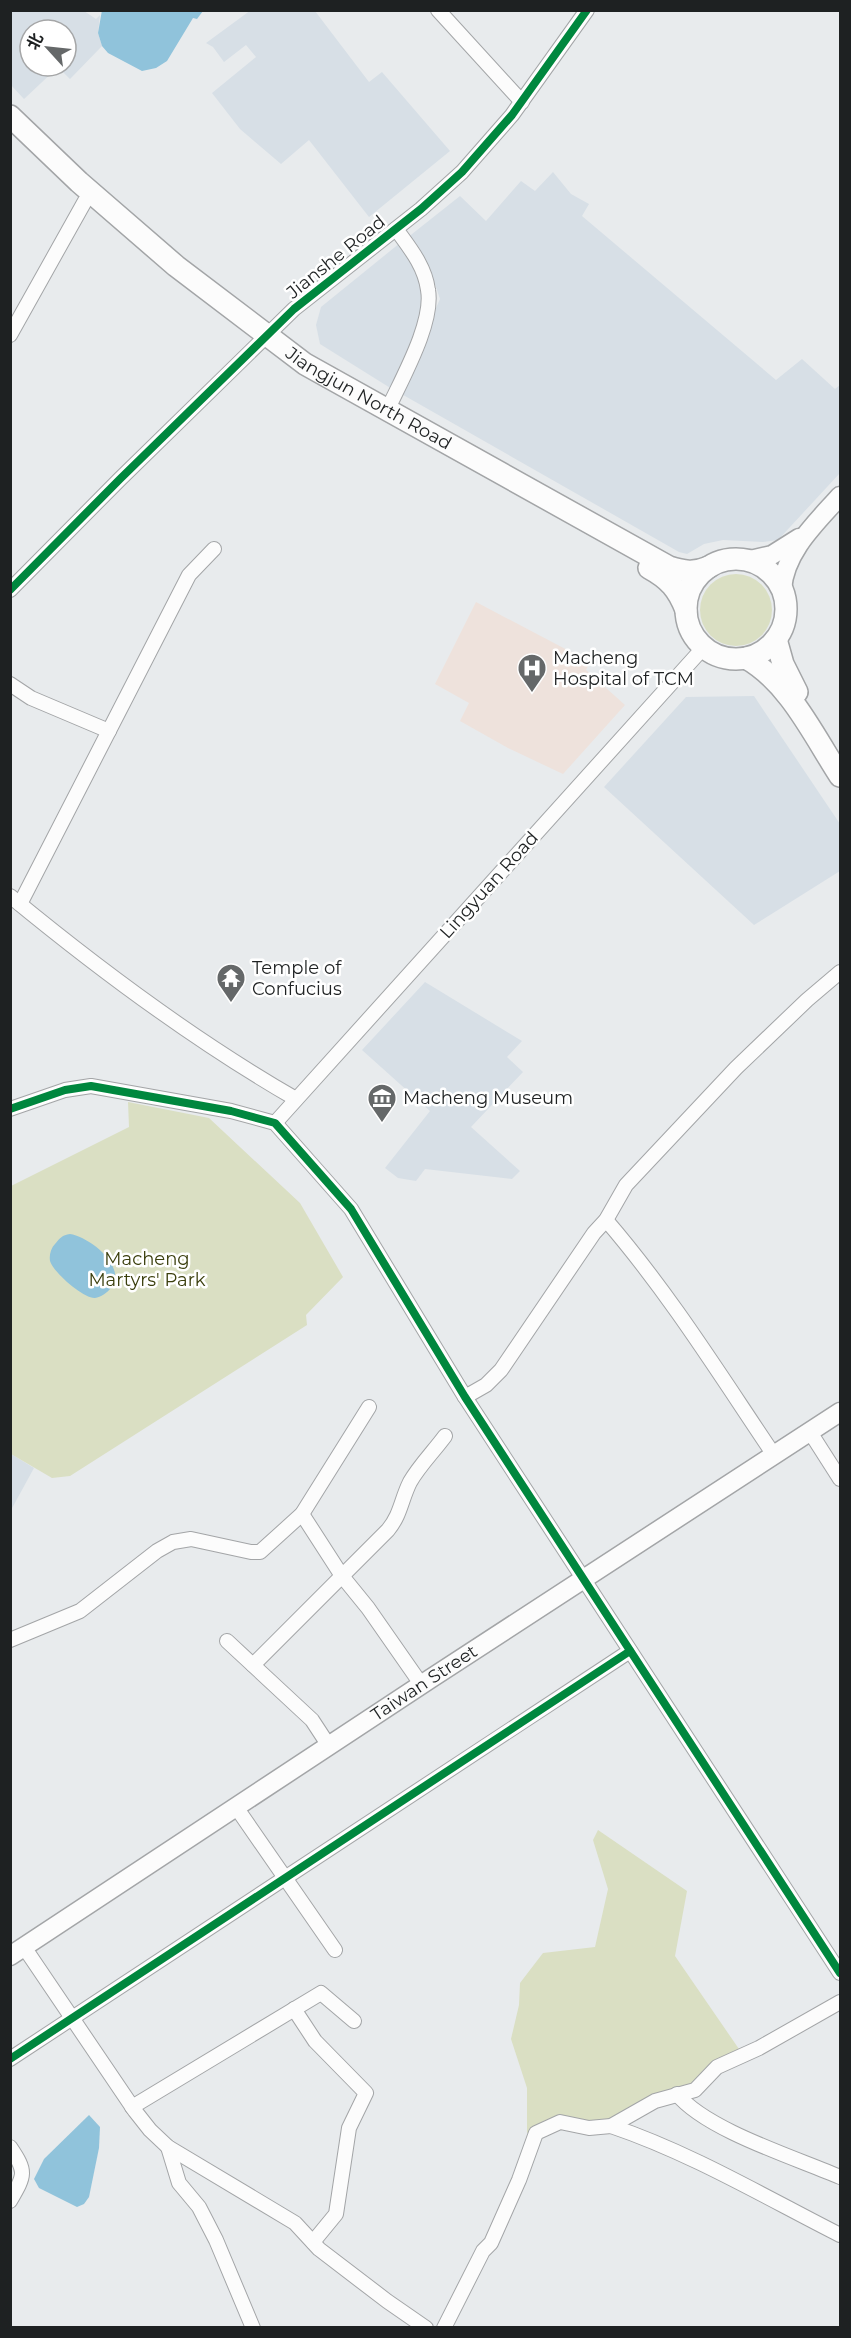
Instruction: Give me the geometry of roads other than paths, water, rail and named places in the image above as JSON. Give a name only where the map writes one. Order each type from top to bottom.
[{"type":"highway","name":"Jiangjun North Road","points":[[10,116],[299,374],[664,576],[680,594],[686,610]]},
{"type":"highway","name":"Jiangjun North Road","points":[[10,131],[169,275],[263,340],[669,567],[687,572],[709,567]]},
{"type":"highway","points":[[733,558],[750,560],[772,573],[782,589],[786,614],[776,639],[763,651],[746,658],[719,656],[704,647],[689,627],[686,610],[692,585],[709,567],[733,558]]},
{"type":"highway","points":[[776,639],[783,664],[794,687],[840,758]]},
{"type":"highway","points":[[746,658],[766,671],[782,687],[840,776]]},
{"type":"main road","points":[[782,589],[790,557],[840,495]]},
{"type":"main road","points":[[750,560],[780,551],[812,527]]},
{"type":"main road","name":"Taiwan Street","points":[[17,1951],[840,1412]]},
{"type":"street","points":[[438,10],[522,102]]},
{"type":"street","name":"Jianshe Road","points":[[10,590],[294,309],[396,229],[468,166],[522,102],[587,10]]},
{"type":"street","points":[[10,335],[85,201]]},
{"type":"street","points":[[387,411],[424,327],[429,308],[428,289],[422,270],[396,229]]},
{"type":"street","points":[[214,549],[189,575],[109,731],[15,900],[119,983],[244,1069],[296,1099]]},
{"type":"street","name":"Lingyuan Road","points":[[274,1123],[704,647]]},
{"type":"street","points":[[10,684],[31,698],[109,731]]},
{"type":"street","points":[[465,1397],[486,1385],[501,1370],[594,1233],[606,1220],[626,1185],[736,1068],[807,1000],[840,972]]},
{"type":"street","points":[[10,1109],[65,1090],[91,1086],[231,1111],[274,1123],[351,1209],[465,1397],[840,1973]]},
{"type":"street","points":[[606,1220],[666,1295],[774,1455]]},
{"type":"street","points":[[10,1641],[80,1611],[157,1551],[173,1542],[191,1539],[260,1552],[302,1514],[369,1407]]},
{"type":"street","points":[[810,1432],[840,1479]]},
{"type":"street","points":[[253,1665],[397,1519],[411,1480],[445,1436]]},
{"type":"street","points":[[302,1514],[342,1576],[368,1608],[422,1684]]},
{"type":"street","points":[[227,1641],[312,1720],[329,1746]]},
{"type":"street","points":[[10,2059],[630,1651]]},
{"type":"street","points":[[236,1807],[335,1950]]},
{"type":"street","points":[[17,1951],[73,2018],[132,2107],[150,2130],[168,2147],[295,2223],[313,2242],[387,2301],[426,2328]]},
{"type":"street","points":[[132,2107],[321,1993],[354,2022]]},
{"type":"street","points":[[444,2328],[483,2251],[490,2243],[519,2180],[536,2133],[560,2122],[588,2128],[610,2126],[655,2101],[695,2090],[717,2067],[759,2048],[840,2002]]},
{"type":"street","points":[[294,2009],[315,2041],[366,2093],[349,2128],[336,2214],[313,2242]]},
{"type":"street","points":[[677,2094],[687,2107],[741,2136],[840,2177]]},
{"type":"street","points":[[610,2126],[683,2154],[840,2235]]},
{"type":"street","points":[[10,2147],[24,2171],[21,2182],[10,2201]]},
{"type":"street","points":[[168,2147],[180,2183],[200,2207],[253,2328]]},
{"type":"water","points":[[102,10],[203,11],[197,19],[193,18],[167,61],[156,68],[142,71],[108,53],[102,46],[98,33]]},
{"type":"water","points":[[70,1234],[96,1247],[111,1262],[115,1279],[111,1288],[102,1296],[95,1298],[84,1294],[52,1266],[50,1254],[52,1248],[61,1237]]},
{"type":"water","points":[[89,2115],[100,2127],[99,2148],[89,2197],[84,2204],[77,2207],[39,2188],[34,2179],[44,2159]]},
{"type":"place","name":"Macheng Hospital of TCM","points":[[532,694]]},
{"type":"place","name":"Temple of Confucius","points":[[231,1004]]},
{"type":"place","name":"Macheng Museum","points":[[382,1124]]},
{"type":"park label","name":"Macheng Martyrs' Park","points":[[147,1269]]}]
